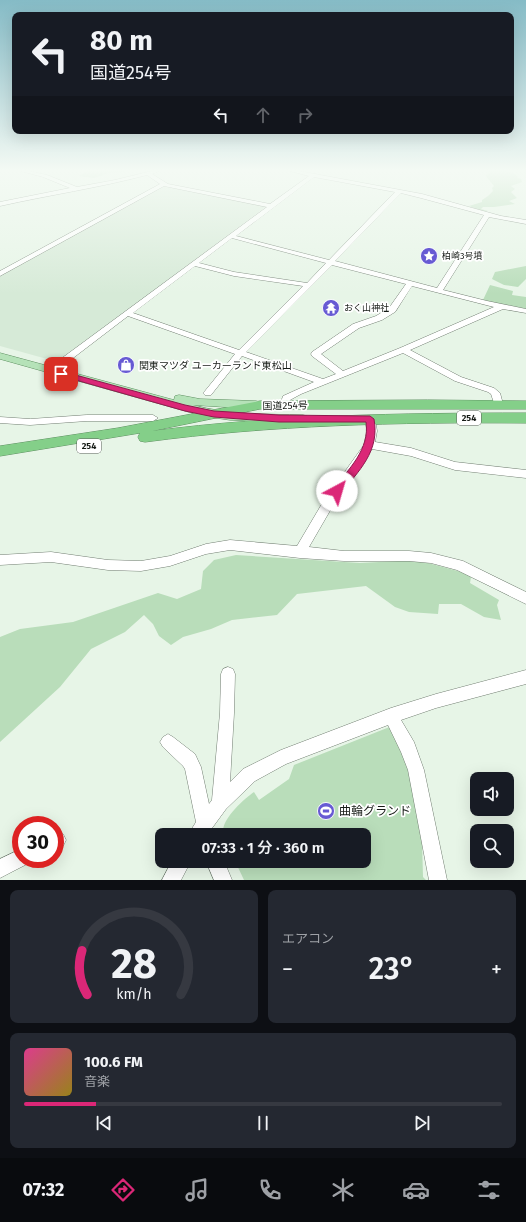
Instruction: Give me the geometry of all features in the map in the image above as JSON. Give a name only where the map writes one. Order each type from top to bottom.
[{"type":"highway","name":"国道254号","points":[[0,459],[172,428],[189,414],[214,414],[260,406],[526,405]]},
{"type":"highway","name":"国道254号","points":[[0,451],[118,433],[172,428],[348,419],[526,418]]},
{"type":"main road","points":[[0,350],[173,401],[189,414]]},
{"type":"main road","points":[[0,356],[173,401],[260,406]]},
{"type":"main road","points":[[172,428],[178,416],[178,412],[173,401]]},
{"type":"main road","points":[[214,414],[279,418],[348,419]]},
{"type":"street","points":[[0,274],[113,212]]},
{"type":"street","points":[[57,366],[262,212]]},
{"type":"street","points":[[208,393],[240,353],[380,212]]},
{"type":"street","points":[[477,212],[526,222]]},
{"type":"street","points":[[439,291],[487,215]]},
{"type":"street","points":[[512,220],[526,215]]},
{"type":"street","points":[[230,236],[439,291],[526,311]]},
{"type":"street","points":[[194,264],[234,274],[309,285]]},
{"type":"street","points":[[342,374],[315,354],[356,326],[378,318],[392,310],[410,283]]},
{"type":"street","points":[[285,405],[286,398],[403,350],[504,306]]},
{"type":"street","points":[[126,314],[323,382]]},
{"type":"street","points":[[403,350],[458,379],[490,390],[495,393],[498,404]]},
{"type":"street","points":[[0,420],[30,422],[87,418],[153,418]]},
{"type":"street","points":[[300,553],[319,518],[337,491],[359,464],[369,445],[372,431],[370,419]]},
{"type":"street","points":[[369,445],[410,452],[455,466],[526,474]]},
{"type":"street","points":[[0,560],[51,557],[108,565],[141,566],[170,560],[206,548],[230,546],[344,556],[409,556],[432,558],[459,565],[526,598]]},
{"type":"street","points":[[220,804],[227,713],[228,674]]},
{"type":"street","points":[[203,828],[220,804],[249,776],[281,758],[391,716],[436,701],[526,677]]},
{"type":"street","points":[[391,716],[408,748],[416,770],[438,880]]},
{"type":"street","points":[[168,742],[189,760],[193,767],[202,828]]},
{"type":"street","points":[[0,869],[12,863]]},
{"type":"street","points":[[171,880],[178,868]]},
{"type":"street","points":[[218,868],[223,880]]},
{"type":"shaded area","points":[[115,212],[259,212],[58,362],[0,346],[0,275]]},
{"type":"green space","points":[[526,266],[526,279],[518,287],[504,285],[492,279],[495,272]]},
{"type":"green space","points":[[490,285],[513,291],[512,295],[526,297],[526,310],[483,300]]},
{"type":"green space","points":[[236,555],[360,563],[417,560],[465,573],[471,577],[470,583],[499,600],[497,605],[501,620],[484,617],[461,604],[439,604],[438,614],[409,612],[395,607],[366,586],[297,594],[277,615],[232,620],[211,629],[183,637],[171,645],[159,636],[153,624],[144,615],[125,632],[91,649],[60,687],[0,742],[0,637],[20,629],[73,622],[158,593],[177,599],[201,589],[203,571],[214,560]]},
{"type":"green space","name":"曲輪グランド","points":[[392,726],[406,758],[422,840],[423,877],[426,880],[244,880],[238,868],[371,868],[371,828],[224,828],[233,811],[244,800],[254,792],[259,800],[289,779],[294,765]]},
{"type":"place","name":"柏崎3号墳","points":[[429,256]]},
{"type":"place","name":"おく山神社","points":[[331,308]]},
{"type":"place","name":"関東マツダ ユーカーランド東松山","points":[[126,365]]},
{"type":"place","name":"曲輪グランド","points":[[326,811]]},
{"type":"route","points":[[61,374],[185,408],[214,414],[279,418],[370,419],[372,431],[369,445],[359,464],[337,491]]}]
